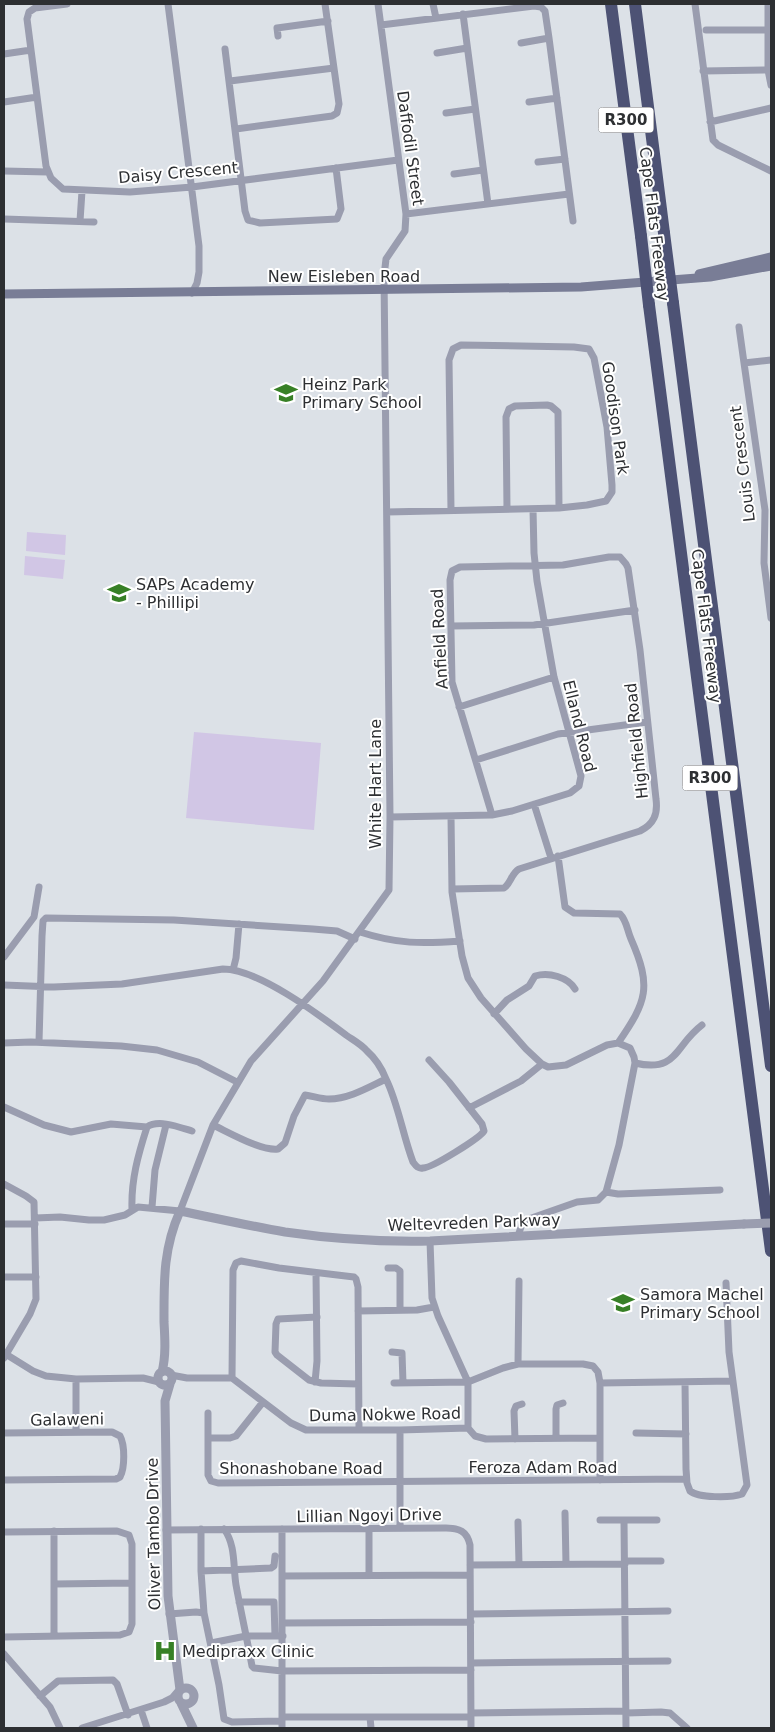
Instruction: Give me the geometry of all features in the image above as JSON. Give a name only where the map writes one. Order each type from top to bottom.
[{"type":"highway","name":"Cape Flats Freeway","points":[[611,4],[771,1251]]},
{"type":"highway","name":"Cape Flats Freeway","points":[[635,4],[771,1066]]},
{"type":"main road","name":"New Eisleben Road","points":[[4,294],[581,287],[634,284],[684,278],[771,257]]},
{"type":"main road","name":"New Eisleben Road","points":[[684,278],[710,278],[771,266]]},
{"type":"street","points":[[4,171],[48,172],[27,19],[29,12],[39,7],[67,4]]},
{"type":"street","points":[[168,4],[199,246],[196,293]]},
{"type":"street","points":[[236,129],[335,115],[339,104],[325,4]]},
{"type":"street","name":"Daffodil Street","points":[[378,4],[406,214],[405,231],[386,259],[385,290]]},
{"type":"street","points":[[434,4],[436,18]]},
{"type":"street","points":[[695,4],[713,140],[718,145],[771,171]]},
{"type":"street","points":[[768,4],[768,70],[771,85]]},
{"type":"street","points":[[381,25],[463,14],[488,7],[541,6],[545,10],[573,221]]},
{"type":"street","points":[[463,14],[488,204]]},
{"type":"street","points":[[278,36],[277,28],[328,21]]},
{"type":"street","points":[[706,30],[768,30]]},
{"type":"street","points":[[521,43],[549,38]]},
{"type":"street","points":[[438,53],[467,48]]},
{"type":"street","points":[[226,49],[245,211],[248,220],[260,224],[333,220],[339,217],[341,209],[336,168]]},
{"type":"street","points":[[4,54],[31,50]]},
{"type":"street","points":[[230,81],[334,68]]},
{"type":"street","points":[[704,70],[768,70]]},
{"type":"street","points":[[4,102],[37,97]]},
{"type":"street","points":[[529,102],[557,98]]},
{"type":"street","points":[[710,122],[771,108]]},
{"type":"street","points":[[446,113],[475,109]]},
{"type":"street","points":[[538,162],[565,159]]},
{"type":"street","name":"Daisy Crescent","points":[[48,172],[60,187],[67,190],[140,192],[398,160]]},
{"type":"street","points":[[454,174],[483,170]]},
{"type":"street","points":[[80,221],[82,191]]},
{"type":"street","points":[[406,214],[569,194]]},
{"type":"street","points":[[4,219],[94,222]]},
{"type":"street","name":"White Hart Lane","points":[[180,1211],[213,1125],[251,1060],[323,982],[389,890],[385,290]]},
{"type":"street","name":"Louis Crescent","points":[[739,327],[768,509],[763,552],[771,618]]},
{"type":"street","name":"Goodison Park","points":[[451,510],[449,360],[453,349],[461,345],[574,347],[589,349],[592,353],[607,427],[612,492],[610,497],[602,503],[559,508]]},
{"type":"street","points":[[744,364],[771,360]]},
{"type":"street","points":[[387,512],[559,508],[558,412],[551,406],[515,406],[508,409],[506,417],[507,509]]},
{"type":"street","name":"Elland Road","points":[[390,816],[492,815],[570,793],[579,786],[581,776],[554,677],[545,624],[536,565],[533,509]]},
{"type":"street","name":"Highfield Road","points":[[452,886],[501,889],[506,887],[519,869],[640,831],[647,828],[654,820],[657,808],[640,650],[628,568],[620,558],[564,565],[536,565]]},
{"type":"street","name":"Anfield Road","points":[[492,815],[452,682],[450,580],[452,571],[456,568],[536,565]]},
{"type":"street","points":[[451,626],[545,624],[635,610]]},
{"type":"street","points":[[459,706],[554,677]]},
{"type":"street","points":[[476,760],[569,732],[647,722]]},
{"type":"street","points":[[534,804],[555,857],[565,907],[574,912],[620,914],[624,918],[628,934],[641,965],[644,995],[640,1008],[618,1043]]},
{"type":"street","points":[[451,816],[452,886],[464,968],[468,978],[494,1014],[542,1064],[548,1067],[566,1065],[607,1045],[618,1043],[630,1048],[635,1063],[619,1145],[606,1192],[598,1200],[577,1202],[523,1221],[518,1236]]},
{"type":"street","points":[[4,957],[35,915],[39,887]]},
{"type":"street","points":[[35,915],[46,918],[164,920],[329,930],[337,931],[355,939]]},
{"type":"street","points":[[39,1042],[42,924],[46,918]]},
{"type":"street","points":[[233,970],[239,924]]},
{"type":"street","points":[[360,932],[400,942],[432,943],[460,941]]},
{"type":"street","points":[[4,985],[40,987],[132,983],[218,970],[233,970],[261,981],[302,1004],[366,1050],[386,1079],[410,1155],[413,1162],[419,1168],[429,1167],[484,1131],[482,1124],[429,1060]]},
{"type":"street","points":[[494,1014],[507,1000],[529,986],[535,976],[538,975],[562,978],[575,989]]},
{"type":"street","points":[[635,1063],[656,1066],[666,1062],[693,1032],[702,1025]]},
{"type":"street","points":[[4,1043],[39,1042],[121,1046],[157,1050],[198,1062],[237,1082]]},
{"type":"street","points":[[468,1108],[521,1081],[542,1064]]},
{"type":"street","points":[[213,1125],[272,1150],[278,1150],[285,1143],[294,1116],[305,1095],[326,1099],[337,1098],[357,1092],[386,1079]]},
{"type":"street","points":[[4,1107],[44,1125],[71,1132],[111,1124],[147,1127],[152,1124],[166,1124],[192,1130]]},
{"type":"street","points":[[152,1207],[155,1170],[166,1124]]},
{"type":"street","points":[[132,1209],[131,1194],[134,1172],[147,1127]]},
{"type":"street","points":[[4,1184],[34,1202],[36,1277],[34,1306],[4,1355],[40,1374],[76,1379],[232,1378],[233,1270],[236,1263],[242,1261],[316,1273],[350,1276],[356,1279],[358,1287],[360,1430]]},
{"type":"street","points":[[606,1192],[618,1194],[720,1190]]},
{"type":"street","points":[[4,1224],[60,1217],[104,1220],[125,1216],[138,1206],[180,1211]]},
{"type":"street","name":"Weltevreden Parkway","points":[[180,1211],[285,1232],[359,1239],[430,1241],[771,1223]]},
{"type":"street","name":"Oliver Tambo Drive","points":[[179,1691],[169,1614],[166,1530],[165,1260],[170,1237],[180,1211]]},
{"type":"street","name":"Duma Nokwe Road","points":[[232,1378],[301,1429],[400,1430],[468,1428],[468,1382],[434,1307],[431,1285],[430,1241]]},
{"type":"street","points":[[388,1268],[396,1268],[400,1271],[400,1310]]},
{"type":"street","points":[[315,1382],[317,1361],[316,1273]]},
{"type":"street","points":[[4,1277],[36,1277]]},
{"type":"street","points":[[518,1364],[519,1281]]},
{"type":"street","points":[[685,1382],[686,1479],[690,1491],[700,1496],[734,1496],[745,1492],[747,1485],[728,1339],[726,1282]]},
{"type":"street","points":[[358,1311],[434,1307]]},
{"type":"street","points":[[317,1317],[278,1319],[275,1352],[280,1359],[302,1376],[315,1382],[358,1384]]},
{"type":"street","points":[[392,1352],[402,1353],[403,1383]]},
{"type":"street","points":[[394,1383],[468,1382],[502,1368],[518,1364],[584,1364],[593,1366],[598,1372],[600,1383],[600,1480]]},
{"type":"street","points":[[76,1379],[76,1432]]},
{"type":"street","points":[[600,1383],[733,1381]]},
{"type":"street","points":[[208,1438],[230,1438],[236,1436],[263,1402]]},
{"type":"street","points":[[556,1438],[556,1409],[558,1405],[564,1403]]},
{"type":"street","points":[[515,1439],[514,1410],[516,1406],[522,1404]]},
{"type":"street","name":"Shonashobane Road","points":[[208,1413],[208,1475],[211,1481],[218,1483],[400,1482]]},
{"type":"street","points":[[468,1428],[475,1436],[480,1438],[600,1438]]},
{"type":"street","points":[[400,1430],[400,1528]]},
{"type":"street","name":"Galaweni","points":[[4,1433],[112,1432],[120,1436],[122,1441],[122,1472],[120,1477],[111,1479],[4,1480]]},
{"type":"street","points":[[636,1433],[686,1434]]},
{"type":"street","name":"Feroza Adam Road","points":[[400,1482],[686,1479]]},
{"type":"street","points":[[566,1512],[566,1564]]},
{"type":"street","points":[[600,1520],[657,1520]]},
{"type":"street","points":[[624,1520],[626,1728]]},
{"type":"street","points":[[518,1522],[519,1564]]},
{"type":"street","name":"Lillian Ngoyi Drive","points":[[166,1530],[400,1528],[458,1529],[465,1533],[469,1540],[470,1565],[471,1728]]},
{"type":"street","points":[[279,1636],[283,1623],[282,1529]]},
{"type":"street","points":[[369,1529],[369,1575]]},
{"type":"street","points":[[201,1530],[204,1613],[224,1719],[232,1722],[282,1722],[471,1714],[666,1712],[670,1713],[683,1727]]},
{"type":"street","points":[[224,1530],[232,1542],[239,1602],[253,1667],[282,1671],[668,1661]]},
{"type":"street","points":[[4,1532],[117,1531],[129,1535],[132,1544],[132,1624],[129,1632],[120,1635],[4,1637]]},
{"type":"street","points":[[54,1532],[54,1636]]},
{"type":"street","points":[[201,1571],[273,1568],[275,1556]]},
{"type":"street","points":[[470,1565],[661,1561]]},
{"type":"street","points":[[282,1576],[470,1575]]},
{"type":"street","points":[[54,1584],[132,1583]]},
{"type":"street","points":[[239,1602],[272,1602],[275,1605],[282,1671],[282,1722]]},
{"type":"street","points":[[283,1623],[668,1611]]},
{"type":"street","points":[[169,1614],[204,1613]]},
{"type":"street","points":[[211,1643],[246,1636],[279,1636]]},
{"type":"street","points":[[4,1654],[53,1712],[60,1728]]},
{"type":"street","name":"Oliver Tambo Drive","points":[[177,1666],[190,1688]]},
{"type":"street","points":[[40,1696],[58,1681],[113,1680],[117,1684],[128,1715]]},
{"type":"street","points":[[82,1728],[128,1715],[164,1702],[186,1687],[190,1688],[194,1694],[192,1726]]},
{"type":"street","points":[[179,1691],[177,1695],[192,1726]]},
{"type":"street","points":[[164,1702],[188,1704],[193,1700]]},
{"type":"street","points":[[142,1710],[147,1728]]},
{"type":"street","points":[[370,1717],[371,1728]]},
{"type":"shaded area","points":[[27,532],[66,535],[65,555],[26,551]]},
{"type":"shaded area","points":[[25,556],[65,560],[63,579],[24,575]]},
{"type":"shaded area","points":[[194,732],[321,743],[314,830],[186,818]]},
{"type":"place","name":"Heinz Park Primary School","points":[[286,393]]},
{"type":"place","name":"SAPs Academy - Phillipi","points":[[119,593]]},
{"type":"place","name":"Samora Machel Primary School","points":[[623,1303]]},
{"type":"place","name":"Medipraxx Clinic","points":[[165,1651]]}]
